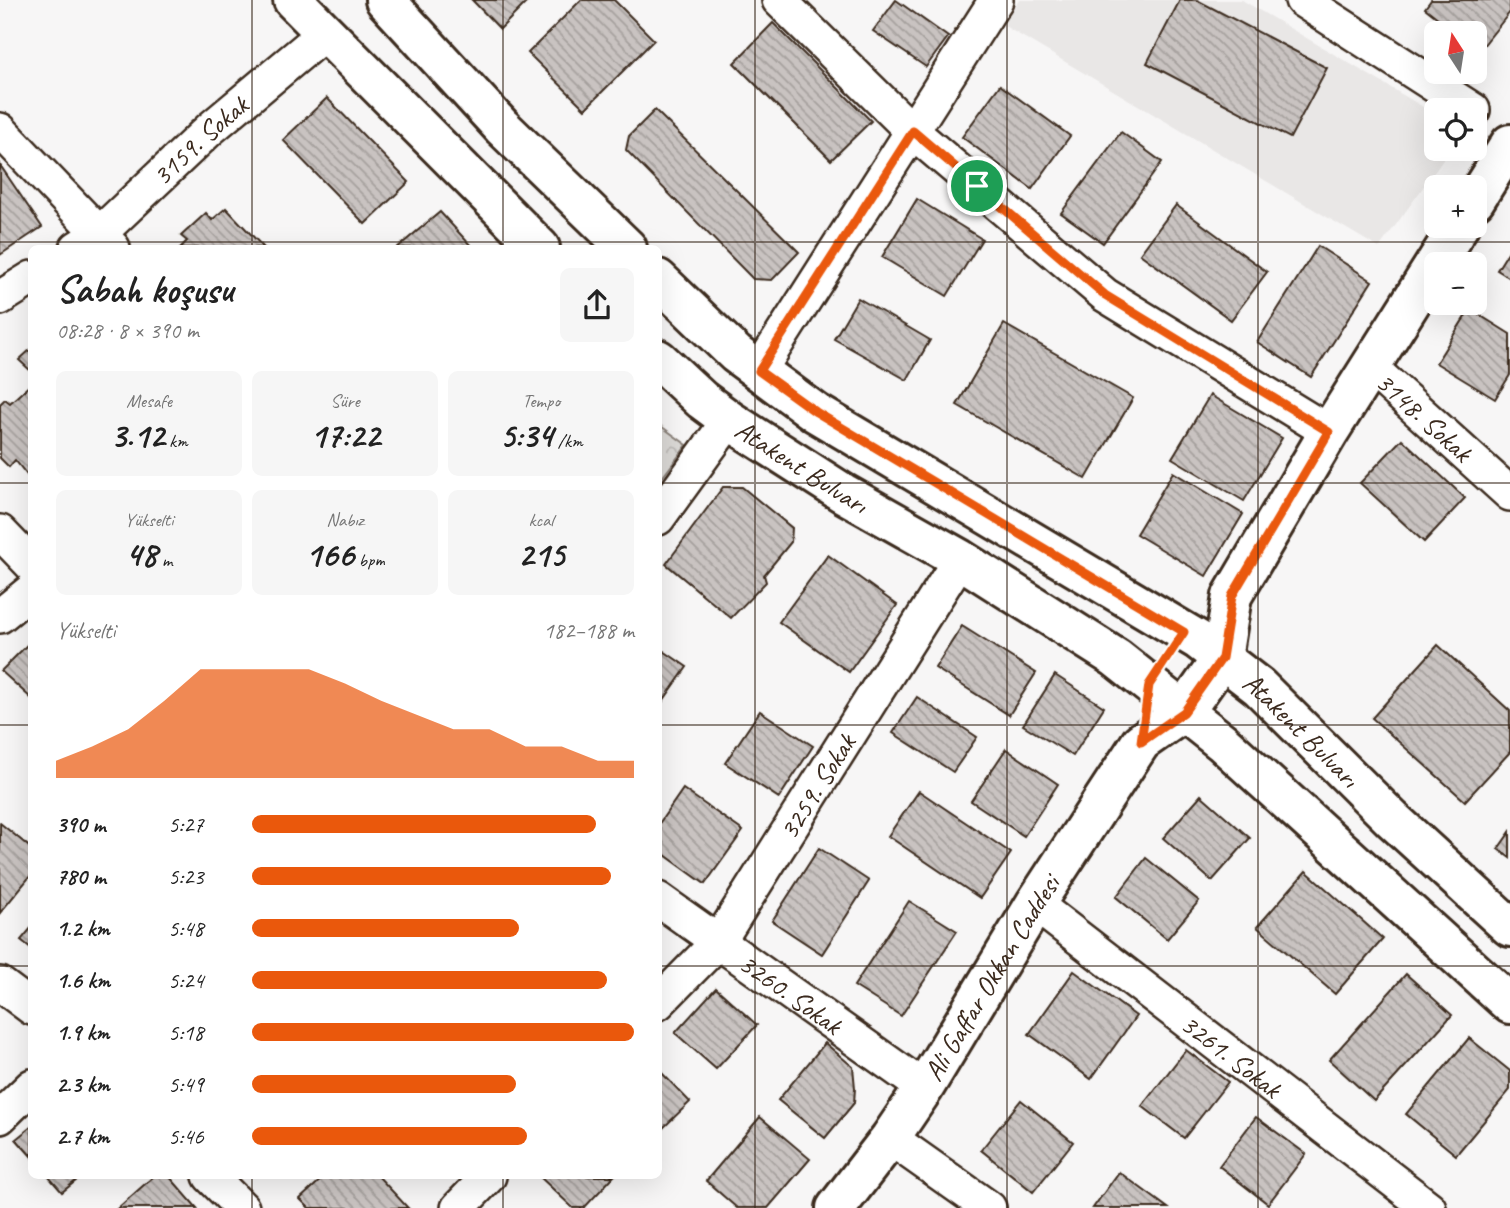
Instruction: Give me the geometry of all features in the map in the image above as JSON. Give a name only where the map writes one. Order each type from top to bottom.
[{"type":"main road","points":[[293,0],[537,245]]},
{"type":"main road","points":[[384,0],[502,127],[624,245]]},
{"type":"main road","points":[[1487,181],[1510,144]]},
{"type":"main road","name":"Ali Gaffar Okkan Caddesi","points":[[836,1208],[890,1138],[924,1088],[1035,904],[1141,742],[1184,712],[1222,658],[1232,596],[1329,432],[1452,238]]},
{"type":"main road","name":"Atakent Bulvarı","points":[[662,283],[736,354],[816,412],[1184,632],[1222,658],[1259,687],[1392,819],[1510,927]]},
{"type":"main road","name":"Atakent Bulvarı","points":[[662,363],[702,400],[729,420],[843,493],[960,559],[1116,658],[1233,751],[1510,1004]]},
{"type":"main road","name":"Ali Gaffar Okkan Caddesi","points":[[1141,742],[1149,685],[1184,632],[1232,596]]},
{"type":"street","points":[[779,0],[913,131],[1105,295],[1329,432]]},
{"type":"street","points":[[759,371],[996,0]]},
{"type":"street","points":[[1302,0],[1454,98]]},
{"type":"street","name":"3159. Sokak","points":[[96,244],[210,129],[326,32]]},
{"type":"street","points":[[1487,119],[1510,134]]},
{"type":"street","points":[[0,130],[96,244]]},
{"type":"street","points":[[0,298],[28,280]]},
{"type":"street","name":"3148. Sokak","points":[[1371,368],[1510,494]]},
{"type":"street","points":[[662,512],[729,420]]},
{"type":"street","points":[[0,532],[28,561]]},
{"type":"street","name":"3259. Sokak","points":[[662,999],[719,941],[960,559]]},
{"type":"street","points":[[0,616],[28,593]]},
{"type":"street","name":"3260. Sokak","points":[[662,902],[924,1088]]},
{"type":"street","name":"3261. Sokak","points":[[1035,904],[1429,1208]]},
{"type":"street","points":[[0,984],[28,1006]]},
{"type":"street","points":[[0,1117],[28,1090]]},
{"type":"street","points":[[890,1138],[989,1208]]},
{"type":"street","points":[[214,1179],[242,1208]]},
{"type":"street","points":[[458,1208],[486,1179]]},
{"type":"shaded area","points":[[1019,0],[1242,0],[1424,107],[1424,161],[1442,161],[1432,175],[1424,175],[1424,186],[1379,248],[1003,25]]},
{"type":"green space","points":[[662,427],[687,445],[662,478]]},
{"type":"building","points":[[472,0],[529,0],[500,29]]},
{"type":"building","points":[[581,0],[614,0],[654,40],[585,109],[528,53]]},
{"type":"building","points":[[896,0],[948,37],[926,67],[873,31]]},
{"type":"building","points":[[1180,0],[1197,0],[1327,68],[1290,138],[1147,63]]},
{"type":"building","points":[[1431,0],[1510,0],[1510,12],[1488,40],[1488,21],[1442,21],[1425,8]]},
{"type":"building","points":[[773,23],[871,121],[831,160],[734,63]]},
{"type":"building","points":[[1000,85],[1070,136],[1032,189],[962,137]]},
{"type":"building","points":[[327,98],[409,182],[365,224],[283,140]]},
{"type":"building","points":[[655,110],[799,252],[772,280],[753,279],[626,150],[629,136]]},
{"type":"building","points":[[1121,132],[1162,162],[1103,243],[1061,213]]},
{"type":"building","points":[[0,165],[42,227],[0,255]]},
{"type":"building","points":[[917,199],[982,239],[947,296],[882,257]]},
{"type":"building","points":[[1176,205],[1267,272],[1231,320],[1140,254]]},
{"type":"building","points":[[226,208],[261,245],[183,245],[187,241],[181,236],[206,213],[212,220]]},
{"type":"building","points":[[440,212],[470,245],[401,245]]},
{"type":"building","points":[[1318,246],[1372,281],[1311,377],[1257,342]]},
{"type":"building","points":[[1510,249],[1510,278],[1497,270]]},
{"type":"building","points":[[858,298],[930,340],[907,380],[834,339]]},
{"type":"building","points":[[1466,315],[1480,315],[1510,334],[1510,375],[1495,399],[1436,363]]},
{"type":"building","points":[[1004,324],[1133,398],[1086,479],[957,405]]},
{"type":"building","points":[[28,352],[28,368],[19,360]]},
{"type":"building","points":[[28,387],[27,475],[15,460],[9,467],[0,458],[0,404],[5,399],[10,403]]},
{"type":"building","points":[[1210,395],[1282,438],[1244,501],[1172,458]]},
{"type":"building","points":[[1402,439],[1465,498],[1424,542],[1360,483]]},
{"type":"building","points":[[1173,472],[1243,514],[1206,576],[1136,534]]},
{"type":"building","points":[[723,487],[742,487],[792,528],[791,542],[764,575],[766,582],[731,618],[666,564]]},
{"type":"building","points":[[828,555],[897,605],[849,672],[779,622]]},
{"type":"building","points":[[962,626],[1036,673],[1009,715],[935,668]]},
{"type":"building","points":[[28,644],[28,695],[1,671]]},
{"type":"building","points":[[1438,645],[1510,711],[1510,752],[1465,801],[1372,718]]},
{"type":"building","points":[[662,650],[687,667],[662,702]]},
{"type":"building","points":[[1055,675],[1104,707],[1073,756],[1023,725]]},
{"type":"building","points":[[917,697],[977,737],[953,772],[893,733]]},
{"type":"building","points":[[760,711],[813,746],[779,798],[725,763]]},
{"type":"building","points":[[1006,749],[1058,784],[1024,836],[971,801]]},
{"type":"building","points":[[683,789],[743,831],[705,884],[662,853],[662,819]]},
{"type":"building","points":[[919,791],[1011,853],[980,898],[888,836]]},
{"type":"building","points":[[1201,795],[1250,838],[1212,881],[1163,838]]},
{"type":"building","points":[[0,823],[28,846],[28,879],[0,913]]},
{"type":"building","points":[[1510,832],[1510,858],[1498,849]]},
{"type":"building","points":[[819,848],[869,881],[822,954],[772,921]]},
{"type":"building","points":[[1146,858],[1199,901],[1167,939],[1116,897]]},
{"type":"building","points":[[1306,871],[1383,939],[1335,994],[1257,927]]},
{"type":"building","points":[[909,901],[957,931],[901,1016],[854,986]]},
{"type":"building","points":[[28,932],[28,946],[21,940]]},
{"type":"building","points":[[1074,971],[1136,1016],[1091,1079],[1029,1034]]},
{"type":"building","points":[[1406,974],[1452,1015],[1374,1101],[1329,1060]]},
{"type":"building","points":[[716,988],[757,1025],[716,1069],[675,1033]]},
{"type":"building","points":[[1469,1038],[1510,1071],[1510,1090],[1456,1155],[1406,1114]]},
{"type":"building","points":[[825,1043],[853,1067],[855,1088],[854,1103],[825,1138],[778,1100]]},
{"type":"building","points":[[1186,1050],[1228,1082],[1184,1138],[1142,1106]]},
{"type":"building","points":[[662,1073],[690,1102],[662,1129]]},
{"type":"building","points":[[1021,1100],[1073,1142],[1033,1192],[981,1150]]},
{"type":"building","points":[[760,1117],[810,1159],[768,1208],[737,1208],[706,1181]]},
{"type":"building","points":[[1256,1117],[1306,1154],[1268,1204],[1219,1166]]},
{"type":"building","points":[[28,1129],[28,1152],[16,1139]]},
{"type":"building","points":[[1119,1172],[1168,1208],[1093,1208]]},
{"type":"building","points":[[51,1179],[78,1179],[62,1192]]},
{"type":"building","points":[[151,1179],[172,1179],[197,1208],[118,1208]]},
{"type":"building","points":[[322,1179],[381,1179],[408,1208],[309,1208],[300,1199]]},
{"type":"building","points":[[542,1179],[611,1179],[584,1208],[573,1208]]},
{"type":"route","points":[[913,131],[977,186],[1105,295],[1329,432],[1232,596],[1222,658],[1184,712],[1141,742],[1149,685],[1184,632],[816,412],[759,371],[913,131]]}]
